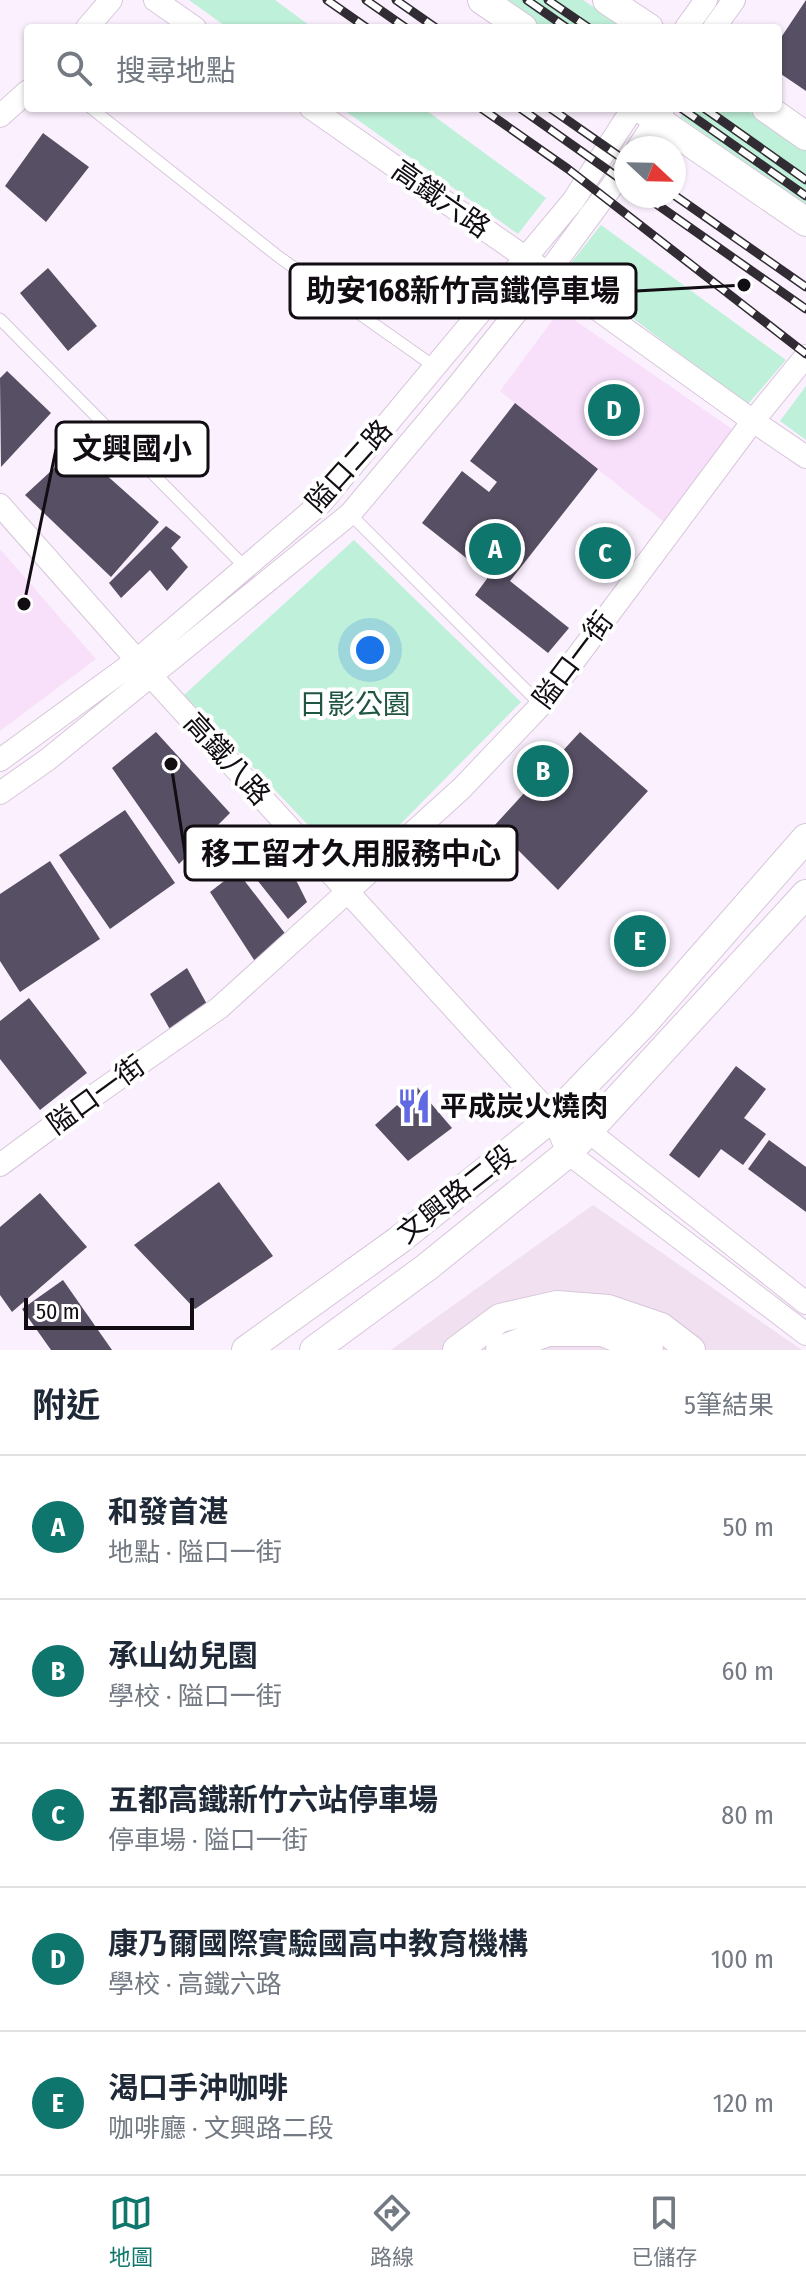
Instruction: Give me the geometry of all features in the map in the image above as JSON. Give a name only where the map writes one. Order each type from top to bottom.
[{"type":"street","points":[[90,24],[111,0]]},
{"type":"street","points":[[155,0],[189,24]]},
{"type":"street","points":[[482,0],[517,24]]},
{"type":"street","points":[[607,0],[643,24]]},
{"type":"street","points":[[689,24],[706,0]]},
{"type":"street","points":[[717,24],[734,0]]},
{"type":"street","points":[[0,116],[24,95]]},
{"type":"street","name":"高鐵六路","points":[[317,112],[806,457]]},
{"type":"street","name":"隘口二路","points":[[0,793],[47,760],[245,567],[322,502],[647,112]]},
{"type":"street","points":[[641,136],[648,112]]},
{"type":"street","points":[[649,112],[806,222]]},
{"type":"street","points":[[772,112],[806,136]]},
{"type":"street","name":"隘口二路","points":[[0,760],[144,668],[350,514],[547,274],[614,183]]},
{"type":"street","points":[[573,201],[591,215]]},
{"type":"street","name":"隘口一街","points":[[0,1165],[219,1008],[462,788],[541,705],[753,421],[806,356]]},
{"type":"street","name":"高鐵八路","points":[[0,505],[346,892],[553,1117],[568,1153]]},
{"type":"street","name":"文興路二段","points":[[246,1350],[399,1240],[553,1117],[644,1023],[806,838]]},
{"type":"street","name":"文興路二段","points":[[314,1350],[427,1267],[568,1153],[806,894]]},
{"type":"street","name":"高鐵八路","points":[[553,1117],[588,1131],[806,1303]]},
{"type":"street","points":[[568,1153],[806,1334]]},
{"type":"street","points":[[457,1350],[500,1318],[557,1305],[608,1309],[661,1327],[691,1350]]},
{"type":"street","points":[[500,1350],[548,1332],[602,1332],[649,1350]]},
{"type":"lane","points":[[96,112],[279,257],[435,367]]},
{"type":"lane","points":[[0,319],[245,567]]},
{"type":"lane","name":"隘口二路","points":[[350,514],[541,705]]},
{"type":"shaded area","points":[[560,310],[732,429],[664,522],[500,391]]},
{"type":"shaded area","points":[[0,549],[96,659],[0,731]]},
{"type":"shaded area","points":[[593,1205],[802,1350],[391,1350]]},
{"type":"green space","points":[[189,0],[275,0],[308,24],[222,24]]},
{"type":"green space","points":[[499,0],[583,0],[619,24],[532,24]]},
{"type":"green space","points":[[347,112],[428,112],[546,198],[518,234]]},
{"type":"green space","points":[[684,112],[750,112],[806,151],[806,205],[680,117]]},
{"type":"green space","points":[[601,225],[786,360],[747,405],[567,268]]},
{"type":"green space","points":[[806,386],[806,440],[780,421]]},
{"type":"green space","name":"日影公園","points":[[354,540],[521,702],[353,872],[184,695]]},
{"type":"building","points":[[806,0],[806,91],[782,75],[782,36]]},
{"type":"building","points":[[43,133],[89,167],[46,222],[5,186]]},
{"type":"building","points":[[48,268],[97,326],[68,351],[20,293]]},
{"type":"building","points":[[7,371],[51,413],[1,467],[0,378]]},
{"type":"building","points":[[515,403],[598,469],[510,581],[569,628],[548,653],[475,595],[489,576],[422,523],[462,471],[489,492],[497,482],[470,461]]},
{"type":"building","points":[[76,448],[159,522],[111,577],[25,495]]},
{"type":"building","points":[[166,526],[181,537],[171,548],[188,567],[167,591],[150,570],[121,598],[109,583]]},
{"type":"building","points":[[156,732],[230,813],[179,864],[112,768]]},
{"type":"building","points":[[580,732],[648,791],[558,890],[494,826]]},
{"type":"building","points":[[125,810],[175,883],[110,929],[59,855]]},
{"type":"building","points":[[256,848],[265,856],[272,850],[297,882],[307,902],[288,919],[250,871],[255,865],[248,855]]},
{"type":"building","points":[[50,861],[100,939],[20,992],[0,961],[0,894]]},
{"type":"building","points":[[237,871],[287,936],[256,963],[210,892]]},
{"type":"building","points":[[187,968],[208,1006],[172,1033],[150,994]]},
{"type":"building","points":[[29,998],[87,1073],[40,1110],[0,1059],[0,1021]]},
{"type":"building","points":[[736,1066],[766,1089],[744,1118],[766,1134],[743,1165],[721,1149],[699,1178],[669,1155]]},
{"type":"building","name":"平成炭火燒肉","points":[[417,1087],[452,1128],[408,1161],[375,1125]]},
{"type":"building","points":[[769,1140],[806,1167],[806,1212],[748,1169]]},
{"type":"building","points":[[219,1182],[273,1256],[195,1309],[134,1245]]},
{"type":"building","points":[[40,1193],[87,1247],[12,1312],[0,1295],[0,1227]]},
{"type":"building","points":[[63,1280],[112,1350],[51,1350],[22,1309]]},
{"type":"railway","points":[[327,0],[361,24]]},
{"type":"railway","points":[[366,0],[400,24]]},
{"type":"railway","points":[[396,0],[430,24]]},
{"type":"railway","points":[[527,0],[561,24]]},
{"type":"railway","points":[[548,0],[583,24]]},
{"type":"railway","points":[[487,112],[568,169],[806,354]]},
{"type":"railway","points":[[526,112],[614,175]]},
{"type":"railway","points":[[556,112],[614,153]]},
{"type":"railway","points":[[687,112],[806,196]]},
{"type":"railway","points":[[710,112],[806,180]]},
{"type":"railway","points":[[686,203],[806,287]]},
{"type":"railway","points":[[662,208],[806,309]]},
{"type":"place","name":"助安168新竹高鐵停車場","points":[[744,285]]},
{"type":"place","name":"康乃爾國際實驗國高中教育機構","points":[[614,410]]},
{"type":"place","name":"和發首湛","points":[[495,549]]},
{"type":"place","name":"五都高鐵新竹六站停車場","points":[[605,553]]},
{"type":"place","name":"文興國小","points":[[24,604]]},
{"type":"place","name":"移工留才久用服務中心","points":[[171,764]]},
{"type":"place","name":"承山幼兒園","points":[[543,771]]},
{"type":"place","name":"渴口手沖咖啡","points":[[640,941]]},
{"type":"place","name":"平成炭火燒肉","points":[[414,1106]]}]
